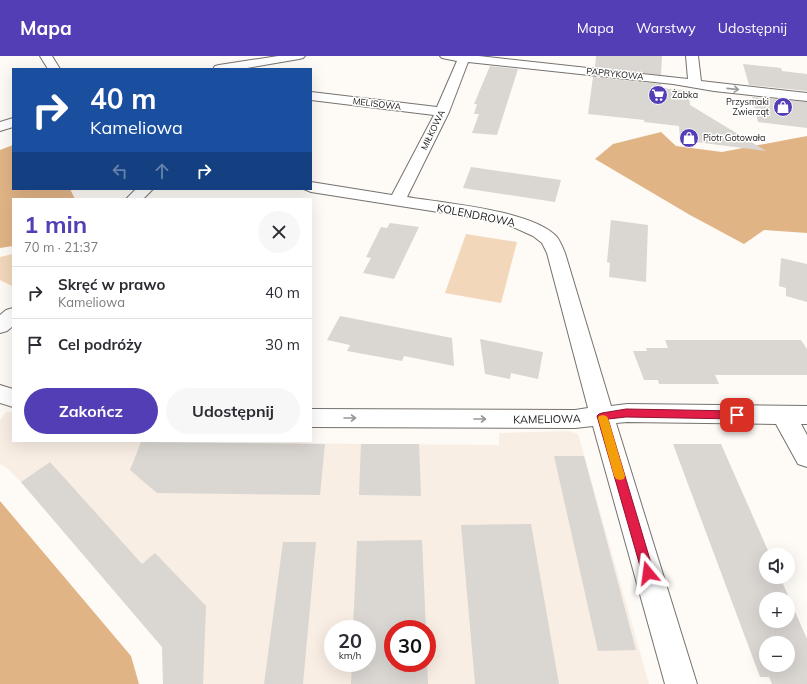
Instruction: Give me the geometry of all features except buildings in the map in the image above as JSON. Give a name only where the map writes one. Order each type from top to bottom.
[{"type":"street","points":[[46,56],[53,68]]},
{"type":"street","points":[[225,68],[299,56]]},
{"type":"street","name":"PAPRYKOWA","points":[[446,56],[695,83],[807,97]]},
{"type":"street","points":[[692,56],[695,83]]},
{"type":"street","name":"MIŁKOWA","points":[[398,200],[442,112],[464,58]]},
{"type":"street","name":"MELISOWA","points":[[312,96],[442,112]]},
{"type":"street","points":[[0,127],[12,122]]},
{"type":"street","name":"KOLENDROWA","points":[[312,187],[506,218],[539,232],[550,240],[556,252],[602,416],[681,684]]},
{"type":"street","points":[[135,198],[144,190]]},
{"type":"street","points":[[0,326],[12,316]]},
{"type":"street","points":[[0,394],[12,398]]},
{"type":"street","name":"KAMELIOWA","points":[[312,418],[575,420],[626,413],[796,416]]},
{"type":"street","points":[[796,416],[807,457]]},
{"type":"shaded area","points":[[661,132],[676,146],[722,152],[807,136],[807,233],[764,230],[744,244],[690,215],[595,159],[613,144]]},
{"type":"shaded area","points":[[12,145],[12,190],[70,190],[74,198],[12,198],[12,246],[0,248],[0,150]]},
{"type":"shaded area","points":[[466,234],[517,242],[501,303],[445,293]]},
{"type":"shaded area","points":[[12,254],[12,286],[0,280],[0,257]]},
{"type":"shaded area","points":[[6,412],[12,412],[12,442],[499,445],[499,433],[569,431],[578,434],[649,684],[163,684],[162,647],[21,482],[7,468],[0,464],[0,420]]},
{"type":"shaded area","points":[[0,501],[131,656],[139,684],[0,684]]},
{"type":"slow traffic","points":[[603,418],[620,476]]},
{"type":"place","name":"Żabka","points":[[658,95]]},
{"type":"place","name":"Przysmaki Zwierząt","points":[[783,107]]},
{"type":"place","name":"Piotr Gotowała","points":[[689,138]]},
{"type":"route","points":[[648,573],[602,416],[626,413],[737,415]]}]
